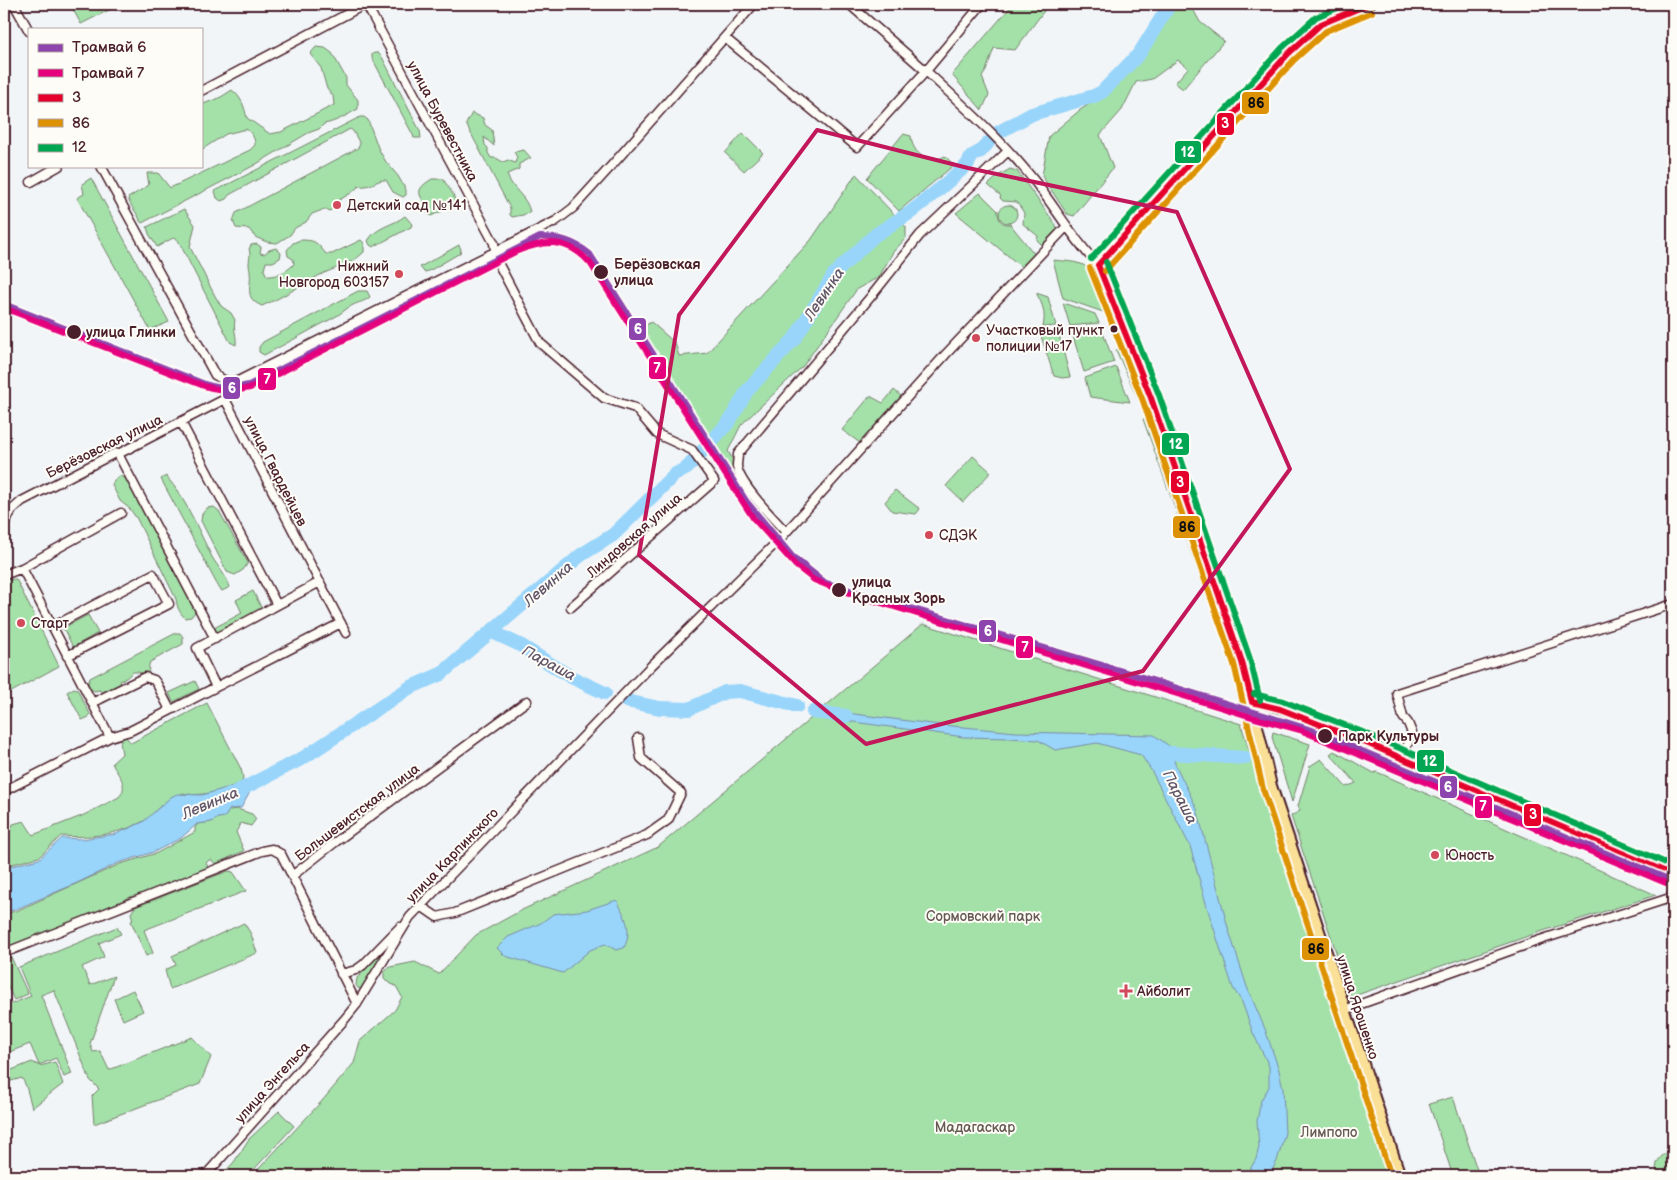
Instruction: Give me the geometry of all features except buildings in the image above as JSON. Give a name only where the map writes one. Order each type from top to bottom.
[{"type":"main road","points":[[1098,265],[1306,36],[1320,24],[1369,4]]},
{"type":"main road","name":"улица Ярошенко","points":[[1098,265],[1151,398],[1242,662],[1271,786],[1400,1176]]},
{"type":"street","points":[[14,4],[28,29]]},
{"type":"street","points":[[202,90],[366,4]]},
{"type":"street","name":"улица Буревестника","points":[[366,4],[494,243],[496,259],[540,343],[604,398],[634,408],[657,434],[692,450],[714,481]]},
{"type":"street","points":[[102,168],[212,370],[221,380],[227,382],[244,379],[494,251],[556,222],[573,208],[613,164],[754,4]]},
{"type":"street","points":[[849,4],[926,70],[1008,151],[1035,182],[1081,247],[1098,265]]},
{"type":"street","points":[[725,38],[857,147],[982,4]]},
{"type":"street","points":[[1008,151],[920,235],[738,454],[737,467],[741,477],[786,532],[946,354],[1067,226]]},
{"type":"street","points":[[31,182],[56,168]]},
{"type":"street","points":[[225,399],[227,382]]},
{"type":"street","name":"Берёзовская улица","points":[[4,524],[12,510],[22,501],[225,399]]},
{"type":"street","name":"улица Гвардейцев","points":[[225,399],[346,633]]},
{"type":"street","points":[[181,422],[277,606]]},
{"type":"street","points":[[118,454],[215,639]]},
{"type":"street","name":"Линдовская улица","points":[[571,607],[714,481]]},
{"type":"street","points":[[4,575],[18,570],[121,513]]},
{"type":"street","name":"улица Карпинского","points":[[357,1004],[410,917],[651,666],[786,532]]},
{"type":"street","points":[[18,570],[68,656],[110,737]]},
{"type":"street","points":[[52,627],[153,574],[169,604],[68,656]]},
{"type":"street","points":[[216,686],[197,648],[320,582]]},
{"type":"street","points":[[1402,758],[1412,733],[1403,717],[1397,694],[1673,604]]},
{"type":"street","points":[[4,790],[110,737],[130,731],[341,623]]},
{"type":"street","points":[[92,703],[145,677],[154,680],[170,710]]},
{"type":"street","name":"Большевистская улица","points":[[4,953],[266,849],[272,849],[281,854],[292,876],[527,701]]},
{"type":"street","points":[[1252,702],[1303,717],[1673,875]]},
{"type":"street","points":[[420,906],[437,916],[455,913],[648,835],[668,820],[682,793],[641,758],[638,738]]},
{"type":"street","points":[[292,876],[357,1004]]},
{"type":"street","points":[[1344,1010],[1540,940],[1673,897]]},
{"type":"street","points":[[341,974],[356,970],[363,965],[410,917]]},
{"type":"street","name":"улица Энгельса","points":[[205,1176],[357,1004]]},
{"type":"highlighted area","points":[[817,130],[968,168],[1177,212],[1290,469],[1143,671],[866,744],[639,555],[679,315]]},
{"type":"green space","points":[[70,4],[121,4],[81,24]]},
{"type":"green space","points":[[1013,4],[1049,4],[1015,50],[994,48],[982,77],[989,95],[982,110],[952,75]]},
{"type":"green space","points":[[1174,4],[1190,4],[1200,22],[1224,41],[1183,89],[1175,83],[1188,68],[1178,60],[1152,79],[1136,82],[1122,110],[1100,135],[1113,168],[1074,216],[1067,214],[1042,176],[1049,136],[1080,110],[1105,94],[1142,56]]},
{"type":"green space","points":[[316,47],[325,48],[332,53],[346,78],[346,85],[358,100],[358,109],[337,120],[324,124],[319,129],[308,133],[253,166],[142,223],[140,221],[128,198],[149,185],[147,173],[158,173],[170,188],[250,150],[255,145],[253,136],[246,129],[226,134],[202,149],[202,105],[232,90],[242,102],[247,118],[270,134],[281,132],[334,105],[333,96],[327,89],[321,68],[310,54]]},
{"type":"green space","points":[[375,53],[382,57],[420,131],[421,138],[414,138],[372,58],[372,54]]},
{"type":"green space","points":[[472,113],[483,118],[485,125],[492,130],[494,146],[484,137],[485,145],[491,158],[496,158],[503,162],[508,160],[515,163],[517,157],[514,152],[524,150],[531,158],[519,164],[519,169],[507,174],[512,184],[526,201],[530,212],[512,217],[510,215],[510,208],[466,124]]},
{"type":"green space","points":[[360,117],[368,120],[379,150],[398,176],[406,190],[406,195],[403,197],[393,192],[386,180],[367,186],[359,186],[334,203],[334,207],[330,211],[325,209],[312,214],[306,222],[295,228],[290,235],[277,243],[267,242],[255,237],[249,229],[236,228],[233,221],[236,213],[358,148],[360,144],[353,131],[350,129],[229,195],[226,199],[221,201],[217,198],[215,191]]},
{"type":"green space","points":[[743,133],[763,153],[744,171],[725,153]]},
{"type":"green space","points":[[903,134],[911,136],[914,148],[922,156],[933,159],[945,156],[954,165],[899,211],[867,178]]},
{"type":"green space","points":[[1010,169],[1017,171],[1056,225],[1057,229],[1042,245],[1037,240],[1038,236],[1023,224],[1024,213],[1017,202],[1003,201],[1000,198],[1001,196],[988,185]]},
{"type":"green space","points":[[856,174],[906,227],[906,238],[893,252],[879,277],[857,289],[803,366],[741,425],[728,451],[734,462],[731,473],[640,329],[651,322],[675,343],[679,356],[707,353],[811,240]]},
{"type":"green space","points":[[91,178],[169,322],[150,330],[77,198],[84,194],[82,184]]},
{"type":"green space","points":[[432,179],[443,179],[455,200],[451,207],[431,216],[426,212],[420,191]]},
{"type":"green space","points":[[980,193],[998,211],[1001,221],[1004,224],[1010,224],[1036,256],[1024,269],[956,213]]},
{"type":"green space","points":[[1008,205],[1014,208],[1017,214],[1014,220],[1008,223],[1002,220],[999,214],[1002,208]]},
{"type":"green space","points":[[184,209],[195,225],[190,247],[221,306],[231,313],[235,320],[236,345],[230,342],[178,240],[173,238],[157,247],[149,234],[147,227]]},
{"type":"green space","points":[[405,216],[412,224],[411,227],[373,247],[370,245],[368,241],[375,232]]},
{"type":"green space","points":[[300,240],[313,241],[326,254],[332,254],[361,240],[364,243],[364,252],[342,266],[318,276],[269,303],[262,306],[256,303],[250,296],[249,249],[251,245],[257,244],[261,247],[260,253],[264,254],[276,248],[281,253],[280,258],[273,262],[266,262],[264,270],[267,276],[270,276],[285,271],[294,264],[293,259],[288,256],[287,250],[293,243]]},
{"type":"green space","points":[[459,245],[460,253],[429,271],[424,272],[420,267]]},
{"type":"green space","points":[[1053,260],[1081,264],[1091,272],[1105,310],[1103,312],[1063,298]]},
{"type":"green space","points":[[358,291],[367,291],[370,297],[350,306],[336,317],[264,355],[259,352],[259,347],[263,342]]},
{"type":"green space","points":[[1036,293],[1048,297],[1056,326],[1043,327],[1043,309]]},
{"type":"green space","points":[[1063,303],[1095,314],[1099,323],[1070,326]]},
{"type":"green space","points":[[1101,328],[1114,362],[1084,372],[1071,330]]},
{"type":"green space","points":[[1058,331],[1070,377],[1054,376],[1040,333]]},
{"type":"green space","points":[[1121,348],[1125,351],[1144,394],[1144,398],[1139,402],[1116,350]]},
{"type":"green space","points":[[1116,367],[1130,402],[1090,397],[1085,378]]},
{"type":"green space","points":[[894,390],[901,396],[860,443],[842,430],[870,396],[883,403]]},
{"type":"green space","points":[[1153,416],[1229,644],[1212,612],[1143,419]]},
{"type":"green space","points":[[973,456],[991,472],[963,502],[946,486]]},
{"type":"green space","points":[[120,476],[125,478],[130,485],[193,603],[195,612],[191,617],[185,618],[180,611],[137,519],[130,509],[120,501],[112,485],[114,480]]},
{"type":"green space","points":[[166,476],[186,505],[212,557],[230,587],[222,591],[219,588],[161,479]]},
{"type":"green space","points":[[895,490],[920,509],[916,514],[892,511],[885,502]]},
{"type":"green space","points":[[214,507],[219,511],[248,563],[243,570],[235,575],[227,572],[201,521],[202,514],[207,508]]},
{"type":"green space","name":"Старт","points":[[16,579],[59,666],[4,696],[4,580]]},
{"type":"green space","points":[[253,591],[262,609],[217,633],[214,628],[242,613],[236,600]]},
{"type":"green space","points":[[88,615],[98,633],[73,647],[63,628]]},
{"type":"green space","name":"Сормовский парк","points":[[923,624],[1241,724],[1273,828],[1390,1176],[252,1176],[322,1101],[354,1063],[360,1041],[395,1010],[402,997],[396,986],[384,978],[384,972],[390,967],[415,962],[439,974],[476,935],[522,910],[658,847]]},
{"type":"green space","points":[[176,633],[180,633],[183,637],[183,644],[150,662],[147,673],[133,672],[120,681],[121,685],[103,695],[100,690],[94,691],[90,688],[88,683],[90,678]]},
{"type":"green space","points":[[195,681],[199,689],[173,702],[169,693]]},
{"type":"green space","points":[[74,688],[77,689],[90,714],[89,717],[82,720],[67,692]]},
{"type":"green space","points":[[207,703],[241,769],[242,782],[230,788],[213,792],[196,795],[183,793],[167,801],[145,820],[113,833],[92,836],[61,836],[39,857],[4,868],[4,845],[13,824],[24,821],[33,835],[84,815],[119,797],[123,784],[112,763],[122,754],[120,743],[122,739],[126,737],[131,743]]},
{"type":"green space","points":[[1273,732],[1310,744],[1292,802],[1272,737]]},
{"type":"green space","name":"Юность","points":[[1334,751],[1374,773],[1377,772],[1656,895],[1546,930],[1351,997],[1291,816],[1300,811],[1298,806],[1310,766],[1321,759],[1346,787],[1356,783],[1330,754]]},
{"type":"green space","points":[[237,809],[252,814],[256,819],[251,826],[241,823],[236,832],[244,851],[215,864],[212,860],[209,860],[206,863],[208,867],[199,873],[134,898],[133,896],[4,951],[4,914],[16,911],[120,864],[157,853],[195,832],[197,824],[211,822],[222,817],[230,810]]},
{"type":"green space","points":[[228,871],[233,872],[246,891],[144,930],[153,953],[146,956],[131,921],[133,920],[131,913],[135,907]]},
{"type":"green space","points":[[244,923],[251,934],[257,953],[170,989],[165,970],[176,965],[172,956]]},
{"type":"green space","points":[[117,927],[121,934],[99,943],[104,957],[82,967],[90,985],[114,976],[90,1044],[93,1052],[100,1051],[109,1070],[192,1037],[211,1057],[200,1084],[94,1124],[92,1096],[99,1089],[90,1080],[54,990],[41,995],[72,1074],[64,1077],[56,1058],[39,1065],[30,1044],[4,1054],[4,1007],[31,996],[19,967]]},
{"type":"green space","points":[[386,949],[361,989],[358,988],[356,985],[357,978]]},
{"type":"green space","points":[[11,957],[28,994],[14,1000],[6,983],[4,983],[4,960]]},
{"type":"green space","points":[[133,990],[143,1011],[123,1020],[114,999]]},
{"type":"green space","points":[[32,1062],[40,1066],[55,1062],[63,1084],[32,1108],[22,1078],[4,1083],[4,1073]]},
{"type":"green space","points":[[1453,1097],[1479,1176],[1453,1176],[1429,1104]]},
{"type":"green space","points":[[279,1111],[294,1126],[248,1176],[221,1176],[234,1162],[249,1139]]},
{"type":"green space","points":[[1666,1153],[1673,1153],[1673,1176],[1658,1176],[1657,1163]]},
{"type":"water","points":[[831,711],[932,724],[1016,732],[1154,735],[1172,748],[1175,764],[1197,809],[1228,928],[1247,987],[1265,1029],[1279,1070],[1283,1089],[1285,1133],[1277,1161],[1269,1176],[1246,1176],[1256,1159],[1259,1147],[1257,1121],[1261,1100],[1269,1087],[1269,1066],[1253,1033],[1242,1002],[1233,988],[1190,846],[1151,770],[1141,755],[1097,743],[1055,750],[1038,740],[964,737],[824,718]]},
{"type":"water","points":[[240,784],[248,787],[249,794],[241,808],[230,809],[225,817],[197,824],[181,838],[154,852],[118,863],[77,883],[14,910],[4,912],[4,869],[7,867],[39,859],[62,838],[82,839],[116,834],[143,822],[177,794],[202,795]]},
{"type":"water","points":[[617,900],[628,929],[624,948],[616,950],[605,944],[590,950],[563,973],[505,956],[497,948],[508,937],[541,923],[553,914],[587,910]]},
{"type":"waterway","name":"Левинка","points":[[999,132],[1032,114],[1102,92],[1139,54],[1170,4]]},
{"type":"waterway","name":"Левинка","points":[[232,794],[303,758],[409,688],[441,674],[581,555],[613,535],[674,475],[687,468],[729,422],[747,391],[795,338],[835,273],[875,235],[911,212],[937,191],[967,165],[972,156],[981,151],[988,143]]},
{"type":"waterway","name":"Параша","points":[[492,632],[520,645],[571,677],[605,693]]},
{"type":"waterway","name":"Параша","points":[[626,701],[660,708],[689,709],[725,692],[740,691],[797,706]]},
{"type":"waterway","name":"Параша","points":[[813,712],[846,716]]},
{"type":"waterway","points":[[1156,752],[1245,758]]},
{"type":"tram line","name":"6","points":[[4,304],[205,384],[222,388],[238,387],[249,385],[540,237],[566,241],[590,254],[747,502],[792,556],[826,583],[1312,730],[1673,881]]},
{"type":"tram line","name":"7","points":[[4,308],[204,386],[221,390],[238,390],[250,388],[515,252],[546,243],[564,245],[573,249],[590,263],[753,518],[796,566],[814,580],[839,590],[1255,718],[1300,730],[1673,886]]},
{"type":"transit line","name":"12","points":[[1091,259],[1282,48],[1316,17],[1347,4]]},
{"type":"transit line","name":"3","points":[[1098,265],[1288,54],[1321,24],[1369,4]]},
{"type":"transit line","name":"86","points":[[1105,271],[1294,60],[1326,31],[1372,12]]},
{"type":"transit line","name":"12","points":[[1106,262],[1159,395],[1250,659],[1260,700]]},
{"type":"transit line","name":"3","points":[[1098,265],[1151,398],[1242,662],[1252,702]]},
{"type":"transit line","name":"86","points":[[1090,268],[1143,401],[1234,664],[1263,789],[1391,1176]]},
{"type":"transit line","name":"12","points":[[1254,694],[1283,701],[1360,731],[1673,866]]},
{"type":"transit line","name":"3","points":[[1252,702],[1280,709],[1357,739],[1673,875]]},
{"type":"place","name":"Детский сад №141","points":[[337,205]]},
{"type":"place","name":"Берёзовская улица","points":[[601,272]]},
{"type":"place","name":"Нижний Новгород 603157","points":[[399,274]]},
{"type":"place","name":"улица Глинки","points":[[74,332]]},
{"type":"place","name":"Участковый пункт полиции №17","points":[[976,338]]},
{"type":"place","name":"СДЭК","points":[[929,535]]},
{"type":"place","name":"улица Красных Зорь","points":[[839,590]]},
{"type":"place","name":"Старт","points":[[21,623]]},
{"type":"place","name":"Парк Культуры","points":[[1325,736]]},
{"type":"place","name":"Юность","points":[[1435,855]]},
{"type":"place","name":"Айболит","points":[[1126,991]]},
{"type":"park label","name":"Мадагаскар","points":[[975,1127]]},
{"type":"park label","name":"Лимпопо","points":[[1329,1132]]}]
